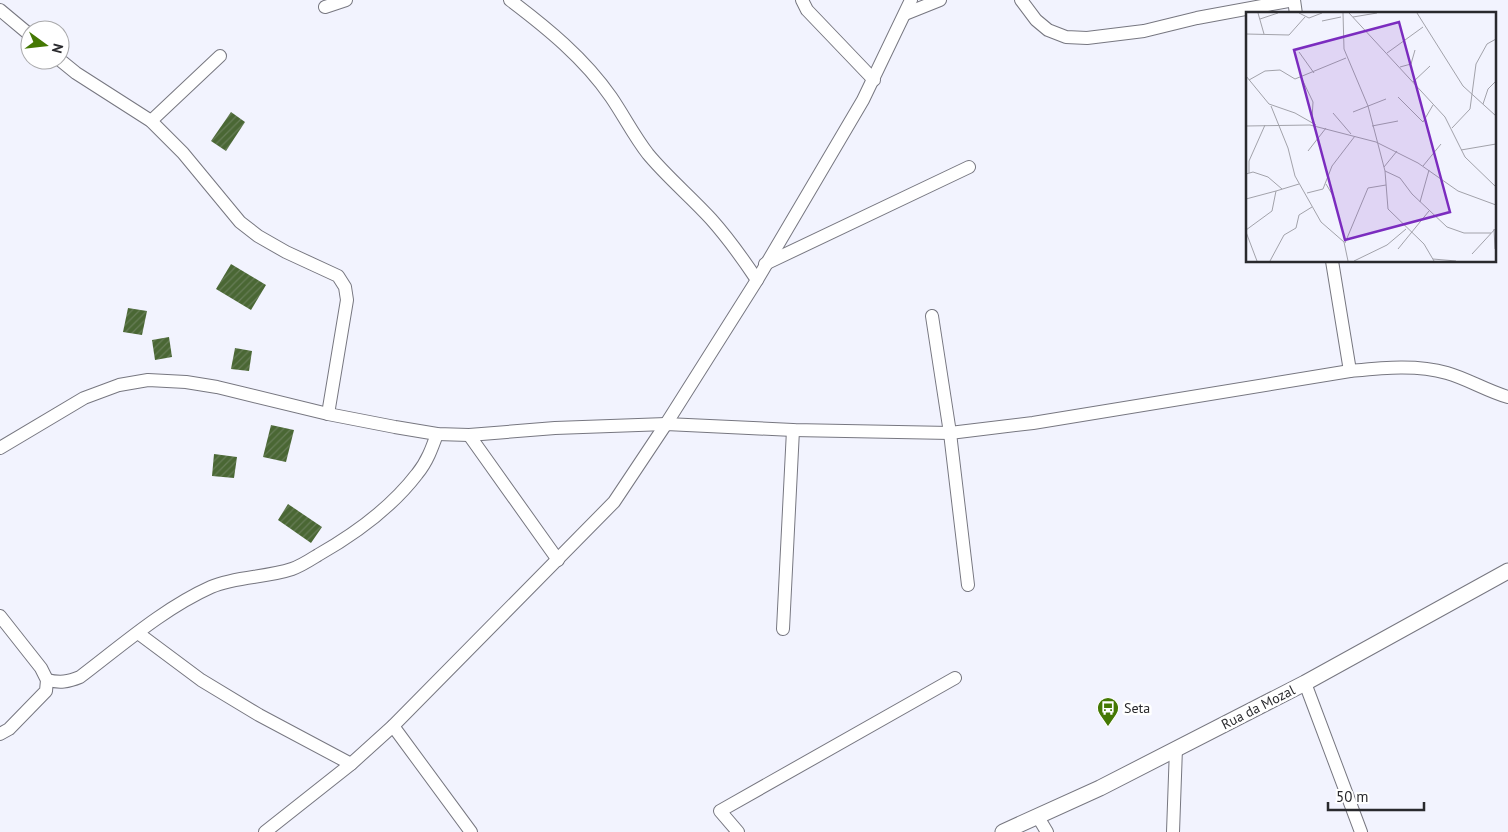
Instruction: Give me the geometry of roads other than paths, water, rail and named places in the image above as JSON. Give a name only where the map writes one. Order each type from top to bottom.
[{"type":"main road","name":"Rua da Mozal","points":[[1003,832],[1100,788],[1305,683],[1508,571]]},
{"type":"street","points":[[325,7],[346,0]]},
{"type":"street","points":[[510,0],[545,26],[573,53],[610,96],[628,127],[649,154],[712,220],[738,252],[757,280]]},
{"type":"street","points":[[802,0],[807,10],[874,80]]},
{"type":"street","points":[[265,832],[351,764],[393,726],[614,502],[757,280],[874,80],[911,0]]},
{"type":"street","points":[[905,14],[940,0]]},
{"type":"street","points":[[1022,0],[1036,20],[1048,30],[1066,37],[1087,38],[1144,31],[1197,18],[1294,0]]},
{"type":"street","points":[[0,10],[20,27]]},
{"type":"street","points":[[151,120],[220,56]]},
{"type":"street","points":[[70,68],[151,120],[183,153],[240,222],[258,236],[286,252],[338,276],[345,287],[347,300],[328,414]]},
{"type":"street","points":[[766,264],[970,167]]},
{"type":"street","points":[[1332,262],[1350,371]]},
{"type":"street","points":[[932,316],[950,433],[968,585]]},
{"type":"street","points":[[0,448],[84,398],[119,385],[148,380],[186,382],[217,387],[395,428],[437,434],[469,435],[555,428],[666,424],[793,430],[950,433],[1033,423],[1350,371],[1386,367],[1416,368],[1446,373],[1508,397]]},
{"type":"street","points":[[783,629],[793,430]]},
{"type":"street","points":[[48,680],[70,682],[80,677],[138,633],[178,606],[211,587],[246,577],[291,570],[354,533],[397,498],[418,473],[429,456],[437,434]]},
{"type":"street","points":[[469,435],[558,560]]},
{"type":"street","points":[[0,616],[41,668],[48,680],[46,691],[9,729],[0,734]]},
{"type":"street","points":[[138,633],[201,680],[259,715],[351,764]]},
{"type":"street","points":[[738,832],[720,811],[956,678]]},
{"type":"street","points":[[1305,683],[1361,832]]},
{"type":"street","points":[[393,726],[471,832]]},
{"type":"street","points":[[1173,832],[1176,748]]},
{"type":"street","points":[[1038,817],[1046,832]]},
{"type":"place","name":"Seta","points":[[1108,727]]}]
